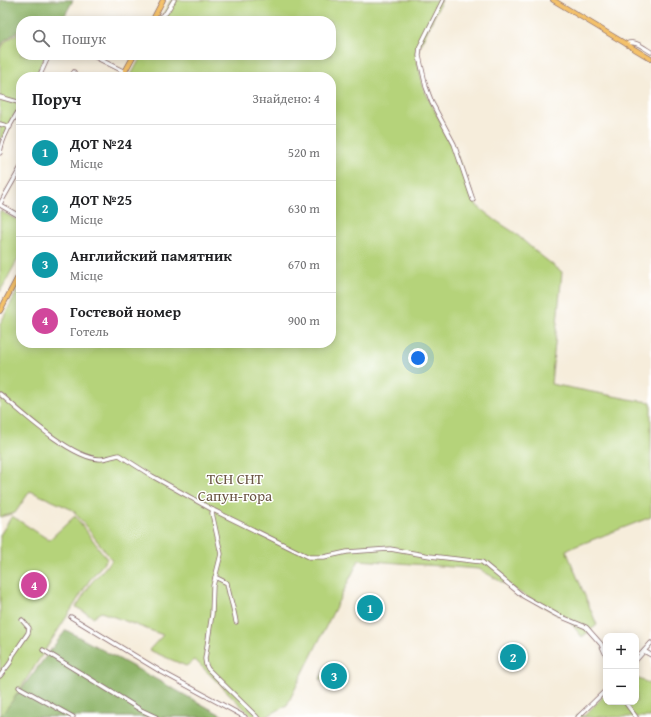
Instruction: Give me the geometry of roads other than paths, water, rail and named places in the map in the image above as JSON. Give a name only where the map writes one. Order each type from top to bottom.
[{"type":"main road","points":[[155,16],[163,0]]},
{"type":"main road","points":[[553,0],[651,59]]},
{"type":"main road","points":[[125,72],[131,60]]},
{"type":"main road","points":[[0,311],[16,281]]},
{"type":"street","points":[[161,16],[166,13],[174,0]]},
{"type":"street","points":[[443,0],[420,46],[419,56],[426,87],[432,104],[454,144],[473,200]]},
{"type":"street","points":[[626,44],[631,42],[636,43],[651,52]]},
{"type":"street","points":[[41,72],[47,60]]},
{"type":"street","points":[[101,60],[125,72]]},
{"type":"street","points":[[0,97],[16,102]]},
{"type":"street","points":[[0,153],[1,145],[16,117]]},
{"type":"street","points":[[0,124],[10,128]]},
{"type":"street","points":[[16,176],[0,204],[16,213]]},
{"type":"street","points":[[0,394],[38,426],[82,455],[100,459],[119,455],[152,476],[213,510],[310,556],[324,557],[347,552],[390,549],[430,556],[482,562],[523,596],[557,616],[586,627],[603,648]]},
{"type":"street","points":[[213,510],[212,512],[221,554],[215,577],[205,659],[206,665],[208,669],[257,717]]},
{"type":"street","points":[[215,577],[227,583],[236,622]]},
{"type":"street","points":[[71,617],[160,672],[245,717]]},
{"type":"street","points":[[0,676],[10,663],[13,655],[28,633],[29,628],[22,620]]},
{"type":"street","points":[[639,657],[651,643]]},
{"type":"street","points":[[43,650],[141,710],[156,717]]},
{"type":"street","points":[[644,651],[651,655]]},
{"type":"street","points":[[18,687],[73,717]]},
{"type":"street","points":[[578,717],[603,693]]},
{"type":"street","points":[[627,705],[636,717]]},
{"type":"place","name":"Гостевой номер","points":[[34,585]]},
{"type":"place","name":"ДОТ №24","points":[[370,608]]},
{"type":"place","name":"ДОТ №25","points":[[513,657]]},
{"type":"place","name":"Английский памятник","points":[[334,676]]},
{"type":"park label","name":"ТСН СНТ Сапун-гора","points":[[235,486]]}]
